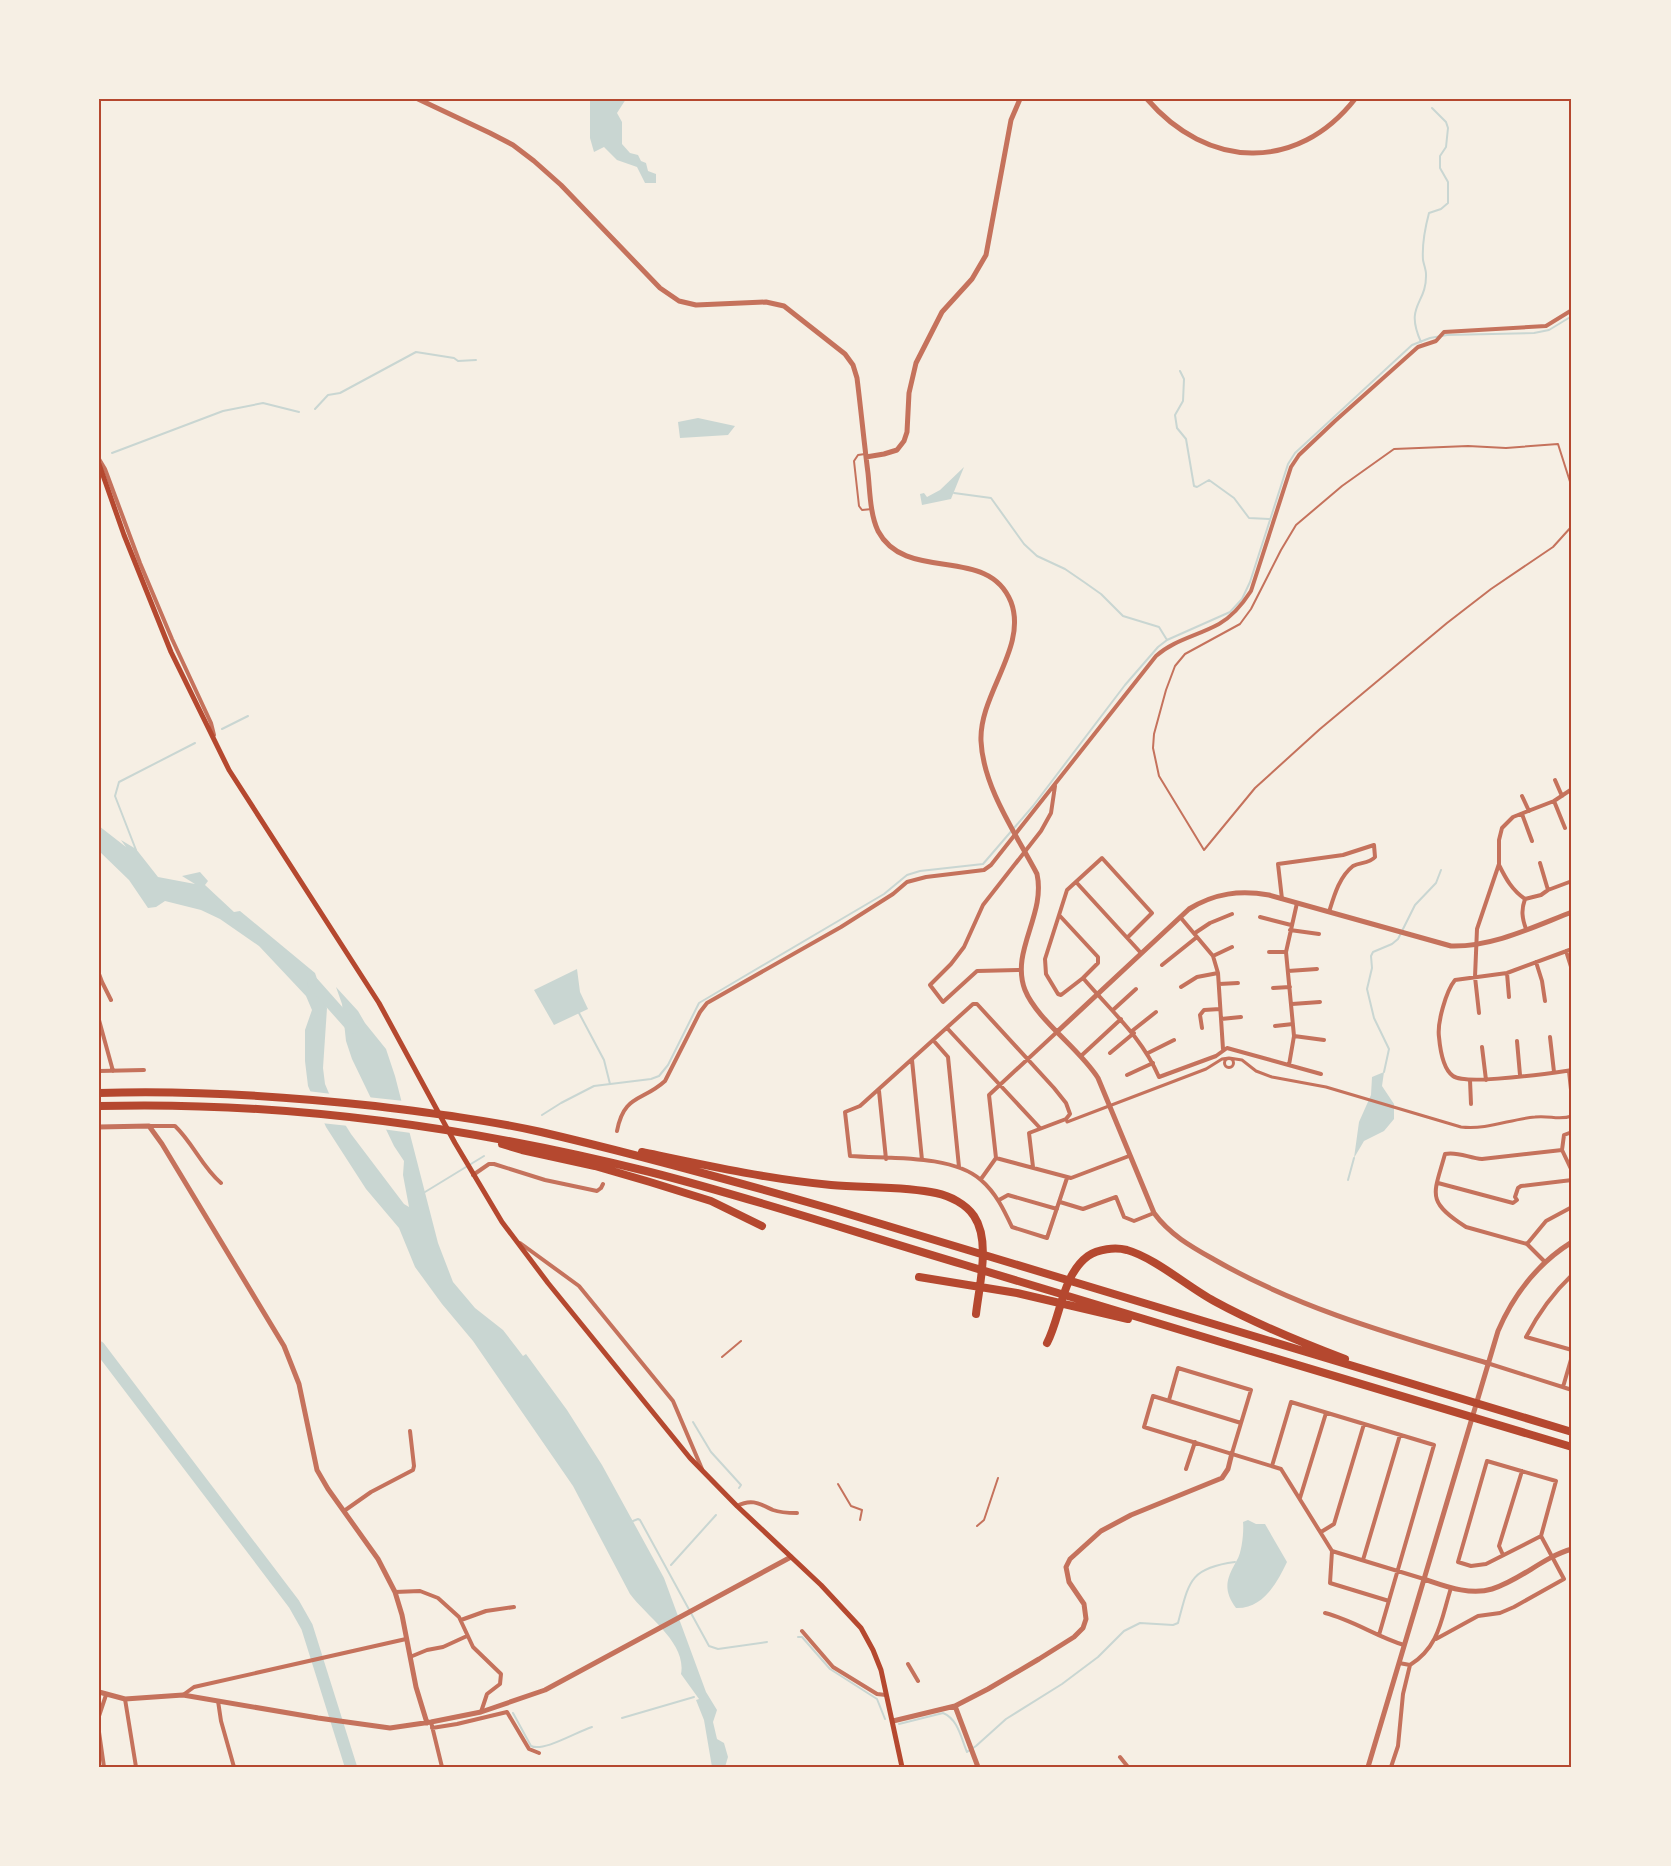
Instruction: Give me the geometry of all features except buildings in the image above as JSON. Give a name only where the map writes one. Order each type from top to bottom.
[{"type":"highway","points":[[99,1093],[181,1092],[293,1098],[448,1116],[740,1172],[830,1185],[933,1192],[951,1197],[970,1211],[982,1233],[982,1262],[976,1314]]},
{"type":"highway","points":[[99,1106],[187,1106],[312,1113],[459,1132],[577,1155],[720,1191],[1572,1447]]},
{"type":"highway","points":[[540,1132],[712,1175],[835,1210],[1572,1432]]},
{"type":"highway","points":[[474,1135],[522,1150],[595,1166],[711,1201],[762,1226]]},
{"type":"highway","points":[[1047,1343],[1053,1333],[1067,1289],[1079,1265],[1093,1253],[1106,1249],[1120,1249],[1136,1253],[1204,1296],[1240,1315],[1294,1339],[1402,1381]]},
{"type":"highway","points":[[919,1277],[1017,1293],[1200,1336]]},
{"type":"main road","points":[[99,462],[127,544],[171,652],[229,770],[379,1003],[465,1161],[513,1239],[704,1473],[861,1628],[876,1658],[887,1695],[902,1767]]},
{"type":"street","points":[[418,99],[513,145],[534,161],[561,185],[660,288],[679,301],[705,306],[766,302],[784,306],[845,354],[853,365],[857,378],[872,509],[878,530],[894,548],[909,557],[977,569],[994,579],[1008,596],[1015,619],[1013,638],[984,713],[981,741],[988,777],[1037,874],[1040,895],[1024,947],[1022,980],[1029,999],[1095,1072],[1104,1087],[1154,1214],[1166,1228],[1181,1240],[1266,1288],[1350,1321],[1572,1390]]},
{"type":"street","points":[[866,455],[884,454],[897,450],[904,441],[907,432],[909,393],[916,363],[942,312],[972,279],[986,255],[1011,120],[1020,99]]},
{"type":"street","points":[[1147,99],[1160,114],[1194,138],[1217,148],[1254,153],[1289,148],[1317,136],[1345,113],[1355,99]]},
{"type":"street","points":[[617,1131],[624,1108],[631,1101],[657,1088],[665,1081],[700,1012],[707,1004],[841,927],[908,882],[926,877],[984,870],[991,866],[1156,656],[1168,645],[1220,624],[1239,609],[1251,591],[1291,466],[1299,455],[1418,347],[1438,339],[1444,332],[1546,326],[1572,310]]},
{"type":"street","points":[[1555,780],[1562,796]]},
{"type":"street","points":[[1021,970],[977,971],[944,1002],[930,985],[964,947],[983,905],[1041,831],[1051,813],[1055,785]]},
{"type":"street","points":[[1479,1013],[1475,977],[1475,946],[1479,919],[1499,864],[1499,840],[1502,828],[1513,817],[1554,801],[1572,789]]},
{"type":"street","points":[[1522,796],[1529,811]]},
{"type":"street","points":[[1554,801],[1565,828]]},
{"type":"street","points":[[1522,814],[1532,841]]},
{"type":"street","points":[[1282,899],[1278,864],[1343,855],[1374,845],[1375,857],[1372,861],[1354,866],[1336,888],[1329,912]]},
{"type":"street","points":[[1060,916],[1098,957],[1098,963],[1061,995],[1050,984],[1046,974],[1045,959],[1067,890],[1102,858],[1152,913],[1128,937]]},
{"type":"street","points":[[1540,863],[1548,890]]},
{"type":"street","points":[[1499,864],[1506,880],[1516,893],[1525,899],[1541,895],[1572,881]]},
{"type":"street","points":[[1076,882],[1142,954]]},
{"type":"street","points":[[981,1179],[996,1158],[989,1095],[1199,903],[1221,895],[1252,892],[1444,945],[1475,946],[1572,912]]},
{"type":"street","points":[[1525,899],[1522,916],[1526,929]]},
{"type":"street","points":[[1289,1065],[1294,1036],[1286,952],[1297,903]]},
{"type":"street","points":[[1162,965],[1210,923],[1232,914]]},
{"type":"street","points":[[1260,917],[1319,934]]},
{"type":"street","points":[[1181,918],[1213,956],[1218,973],[1223,1049]]},
{"type":"street","points":[[1213,956],[1232,947]]},
{"type":"street","points":[[1572,949],[1507,973],[1455,980],[1450,985],[1439,1023],[1439,1036],[1448,1071],[1454,1077],[1486,1080],[1570,1071],[1572,1099]]},
{"type":"street","points":[[1566,951],[1572,970]]},
{"type":"street","points":[[1269,952],[1286,952]]},
{"type":"street","points":[[1536,962],[1545,1001]]},
{"type":"street","points":[[1288,971],[1317,969]]},
{"type":"street","points":[[1181,987],[1197,977],[1218,973]]},
{"type":"street","points":[[1507,973],[1509,997]]},
{"type":"street","points":[[99,974],[111,1000]]},
{"type":"street","points":[[1083,978],[1133,1032],[1148,1053],[1159,1077],[1216,1056],[1223,1049],[1231,1048],[1321,1074]]},
{"type":"street","points":[[1219,984],[1238,983]]},
{"type":"street","points":[[1273,988],[1290,987]]},
{"type":"street","points":[[1113,1011],[1136,989]]},
{"type":"street","points":[[1292,1004],[1320,1002]]},
{"type":"street","points":[[1032,1167],[1029,1133],[1066,1119],[1070,1114],[1066,1103],[1054,1088],[977,1004],[973,1004],[860,1106],[846,1112],[850,1156],[922,1160],[959,1167],[981,1179],[999,1200],[1012,1227],[1047,1238],[1067,1178]]},
{"type":"street","points":[[1202,1028],[1200,1015],[1204,1010],[1221,1009]]},
{"type":"street","points":[[1110,1053],[1156,1012]]},
{"type":"street","points":[[1221,1019],[1242,1017]]},
{"type":"street","points":[[1081,1056],[1120,1019]]},
{"type":"street","points":[[99,1020],[113,1071]]},
{"type":"street","points":[[1275,1026],[1293,1024]]},
{"type":"street","points":[[947,1028],[1040,1128]]},
{"type":"street","points":[[1294,1036],[1324,1040]]},
{"type":"street","points":[[1550,1037],[1554,1072]]},
{"type":"street","points":[[933,1040],[948,1057],[959,1167]]},
{"type":"street","points":[[1148,1053],[1174,1040]]},
{"type":"street","points":[[1517,1041],[1520,1076]]},
{"type":"street","points":[[1482,1047],[1486,1080]]},
{"type":"street","points":[[1066,1119],[1067,1122],[1103,1109],[1206,1070],[1222,1059],[1229,1058],[1242,1060],[1256,1071],[1272,1077],[1326,1087],[1453,1125],[1474,1128],[1534,1117],[1546,1116],[1562,1120],[1572,1116]]},
{"type":"street","points":[[912,1059],[922,1160]]},
{"type":"street","points":[[1127,1076],[1153,1064]]},
{"type":"street","points":[[99,1071],[144,1070]]},
{"type":"street","points":[[1470,1080],[1472,1104]]},
{"type":"street","points":[[879,1090],[886,1159]]},
{"type":"street","points":[[149,1126],[284,1346],[299,1384],[314,1461],[325,1484],[378,1559],[395,1592],[410,1658],[442,1767]]},
{"type":"street","points":[[99,1127],[175,1126],[184,1135],[209,1173],[221,1184]]},
{"type":"street","points":[[1572,1132],[1564,1135],[1562,1150],[1572,1171]]},
{"type":"street","points":[[1545,1262],[1527,1244],[1466,1227],[1442,1208],[1436,1201],[1434,1192],[1445,1154],[1453,1152],[1472,1158],[1482,1158],[1562,1150]]},
{"type":"street","points":[[996,1158],[1071,1178],[1130,1156]]},
{"type":"street","points":[[472,1172],[494,1164],[597,1191],[603,1184]]},
{"type":"street","points":[[1438,1183],[1502,1201],[1515,1197],[1521,1186],[1572,1180]]},
{"type":"street","points":[[999,1200],[1008,1195],[1057,1209]]},
{"type":"street","points":[[1060,1202],[1083,1209],[1116,1197],[1124,1217],[1134,1221],[1154,1214]]},
{"type":"street","points":[[1527,1244],[1546,1221],[1572,1206]]},
{"type":"street","points":[[513,1239],[579,1286],[673,1401],[704,1473]]},
{"type":"street","points":[[1368,1767],[1487,1363],[1508,1311],[1527,1281],[1545,1262],[1572,1242]]},
{"type":"street","points":[[1572,1275],[1548,1300],[1526,1336],[1572,1350]]},
{"type":"street","points":[[1563,1387],[1572,1356]]},
{"type":"street","points":[[893,1721],[955,1706],[988,1689],[1074,1637],[1083,1628],[1086,1619],[1084,1604],[1069,1582],[1066,1567],[1070,1559],[1101,1531],[1131,1515],[1222,1478],[1228,1469],[1251,1390],[1178,1368],[1168,1400]]},
{"type":"street","points":[[1241,1423],[1154,1396],[1144,1427],[1281,1469],[1332,1551],[1330,1583],[1389,1601]]},
{"type":"street","points":[[1272,1466],[1291,1402],[1434,1445],[1379,1635]]},
{"type":"street","points":[[1300,1498],[1326,1413]]},
{"type":"street","points":[[1321,1532],[1334,1524],[1364,1424]]},
{"type":"street","points":[[344,1511],[371,1492],[413,1470],[410,1431]]},
{"type":"street","points":[[1363,1560],[1400,1435]]},
{"type":"street","points":[[1186,1469],[1195,1442]]},
{"type":"street","points":[[1436,1639],[1478,1616],[1500,1613],[1514,1607],[1564,1579],[1541,1536],[1556,1481],[1487,1461],[1458,1562],[1472,1566],[1486,1564],[1541,1536]]},
{"type":"street","points":[[1503,1555],[1500,1546],[1522,1471]]},
{"type":"street","points":[[737,1506],[752,1501],[785,1513],[797,1513]]},
{"type":"street","points":[[1332,1551],[1463,1590],[1493,1589],[1552,1556],[1572,1548]]},
{"type":"street","points":[[430,1724],[481,1712],[536,1694],[791,1557]]},
{"type":"street","points":[[1391,1767],[1398,1746],[1403,1694],[1410,1665],[1428,1651],[1436,1639],[1451,1588]]},
{"type":"street","points":[[395,1592],[429,1593],[445,1604],[461,1620],[473,1647],[498,1671],[502,1677],[500,1684],[487,1694],[481,1712]]},
{"type":"street","points":[[461,1620],[486,1611],[513,1607]]},
{"type":"street","points":[[1325,1613],[1344,1617],[1404,1645]]},
{"type":"street","points":[[802,1631],[833,1667],[877,1694],[887,1695]]},
{"type":"street","points":[[410,1658],[467,1636]]},
{"type":"street","points":[[183,1695],[194,1687],[406,1639]]},
{"type":"street","points":[[1399,1663],[1410,1665]]},
{"type":"street","points":[[909,1664],[918,1682]]},
{"type":"street","points":[[99,1692],[125,1699],[183,1695],[390,1728],[457,1724],[507,1712],[529,1749],[539,1753]]},
{"type":"street","points":[[99,1716],[106,1695]]},
{"type":"street","points":[[125,1699],[136,1767]]},
{"type":"street","points":[[218,1701],[234,1767]]},
{"type":"street","points":[[955,1706],[978,1767]]},
{"type":"street","points":[[99,1732],[104,1767]]},
{"type":"street","points":[[1120,1757],[1128,1767]]},
{"type":"lane","points":[[1572,488],[1558,444],[1506,448],[1468,446],[1394,449],[1342,486],[1296,525],[1284,543],[1251,609],[1240,624],[1185,654],[1175,666],[1166,690],[1154,734],[1153,748],[1159,776],[1204,850],[1255,788],[1302,745],[1446,623],[1553,547],[1572,526]]},
{"type":"lane","points":[[866,455],[858,455],[854,461],[859,506],[862,510],[872,509]]},
{"type":"lane","points":[[722,1357],[741,1341]]},
{"type":"lane","points":[[977,1526],[984,1520],[998,1478]]},
{"type":"lane","points":[[838,1484],[850,1506],[862,1510],[860,1520]]},
{"type":"shaded area","points":[[590,99],[626,99],[617,113],[622,122],[622,144],[630,153],[638,155],[641,161],[646,163],[648,171],[656,174],[656,183],[645,183],[637,167],[617,160],[604,147],[594,152],[590,138]]},
{"type":"shaded area","points":[[698,418],[735,426],[728,435],[680,438],[678,422]]},
{"type":"shaded area","points":[[964,467],[951,499],[922,505],[920,494],[924,493],[927,497],[940,490]]},
{"type":"shaded area","points":[[99,826],[126,847],[121,840],[136,849],[158,877],[195,884],[182,876],[200,872],[208,881],[205,885],[234,912],[240,911],[315,973],[327,1008],[323,1068],[325,1084],[336,1110],[351,1134],[404,1204],[409,1207],[403,1175],[404,1161],[394,1146],[352,1059],[346,1041],[342,1004],[336,987],[358,1011],[386,1049],[438,1243],[453,1282],[475,1308],[503,1330],[523,1356],[526,1354],[567,1410],[602,1465],[664,1578],[706,1692],[717,1710],[713,1722],[717,1739],[724,1743],[728,1757],[725,1767],[712,1767],[704,1720],[696,1700],[699,1699],[681,1674],[678,1652],[672,1641],[630,1594],[573,1486],[473,1341],[415,1267],[399,1228],[366,1189],[326,1127],[308,1086],[305,1030],[312,1010],[306,996],[259,946],[220,919],[201,910],[165,901],[156,907],[148,908],[129,880],[99,851]]},
{"type":"shaded area","points":[[577,969],[580,992],[588,1009],[554,1025],[534,990]]},
{"type":"shaded area","points":[[1384,1072],[1382,1086],[1394,1104],[1394,1119],[1384,1131],[1364,1141],[1354,1158],[1359,1122],[1371,1095],[1372,1077]]},
{"type":"shaded area","points":[[1248,1520],[1256,1524],[1265,1524],[1287,1562],[1268,1593],[1254,1604],[1236,1608],[1229,1595],[1228,1584],[1240,1552],[1243,1522]]},
{"type":"pier","points":[[307,1091],[332,1094],[349,1126],[321,1123]]},
{"type":"pier","points":[[367,1097],[404,1101],[411,1133],[382,1129]]},
{"type":"waterway","points":[[1421,342],[1416,329],[1415,312],[1425,284],[1423,242],[1426,225],[1429,213],[1441,209],[1448,203],[1448,182],[1440,168],[1440,156],[1446,147],[1448,128],[1446,122],[1432,108]]},
{"type":"waterway","points":[[542,1115],[594,1086],[659,1076],[668,1065],[699,1003],[884,894],[907,875],[920,871],[983,864],[1033,806],[1125,685],[1158,647],[1167,640],[1230,612],[1242,599],[1250,582],[1288,464],[1295,453],[1412,345],[1447,335],[1534,333],[1549,330],[1572,316]]},
{"type":"waterway","points":[[315,409],[328,395],[340,393],[416,352],[454,358],[458,361],[476,360]]},
{"type":"waterway","points":[[1180,371],[1184,379],[1183,401],[1175,415],[1177,428],[1186,439],[1194,486],[1197,487],[1209,480],[1234,498],[1249,518],[1269,519]]},
{"type":"waterway","points":[[112,453],[223,411],[263,403],[299,412]]},
{"type":"waterway","points":[[954,493],[991,498],[1024,544],[1037,556],[1065,569],[1084,582],[1101,594],[1123,616],[1159,627],[1167,640]]},
{"type":"waterway","points":[[222,729],[248,716]]},
{"type":"waterway","points":[[136,850],[115,796],[119,782],[195,743]]},
{"type":"waterway","points":[[1384,1072],[1389,1049],[1374,1018],[1367,989],[1372,968],[1371,956],[1373,952],[1398,939],[1415,905],[1436,883],[1441,870]]},
{"type":"waterway","points":[[313,983],[353,1028]]},
{"type":"waterway","points":[[579,1013],[604,1060],[610,1084]]},
{"type":"waterway","points":[[425,1192],[484,1156]]},
{"type":"waterway","points":[[1348,1180],[1354,1158]]},
{"type":"waterway","points":[[99,1347],[294,1604],[307,1627],[351,1767]]},
{"type":"waterway","points":[[693,1422],[711,1452],[741,1485],[739,1488]]},
{"type":"waterway","points":[[671,1565],[716,1515]]},
{"type":"waterway","points":[[633,1521],[640,1520],[709,1646],[718,1649],[767,1642]]},
{"type":"waterway","points":[[899,1724],[943,1713],[956,1724],[967,1752],[1006,1719],[1062,1684],[1098,1657],[1124,1631],[1140,1623],[1173,1625],[1178,1623],[1193,1579],[1208,1568],[1235,1562]]},
{"type":"waterway","points":[[798,1637],[802,1637],[830,1669],[877,1699],[885,1719]]},
{"type":"waterway","points":[[622,1718],[694,1697]]},
{"type":"waterway","points":[[513,1713],[531,1746],[552,1744],[592,1727]]}]
